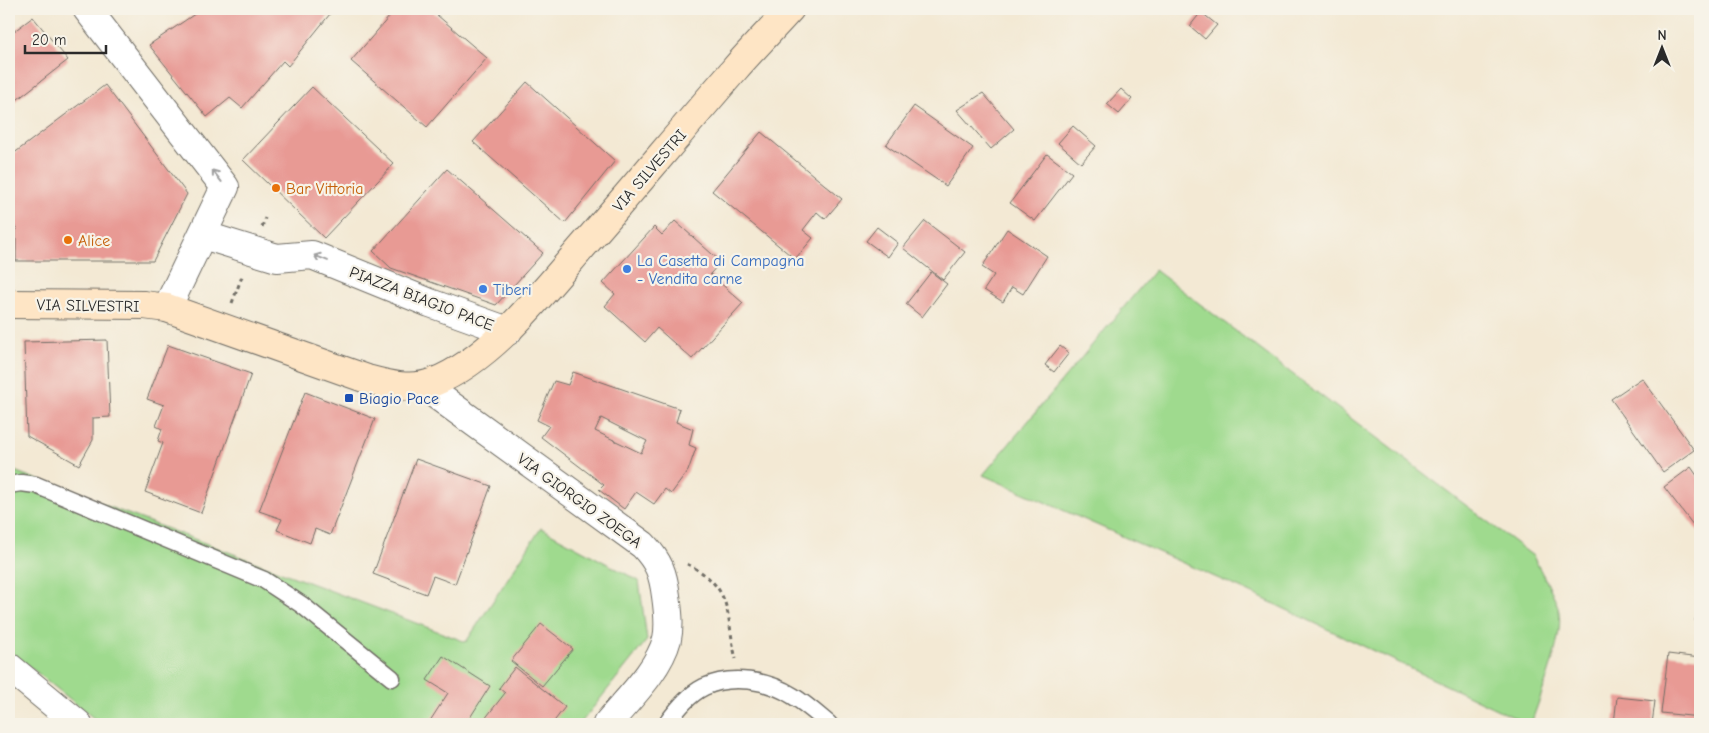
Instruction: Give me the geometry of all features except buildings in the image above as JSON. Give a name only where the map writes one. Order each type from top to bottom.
[{"type":"main road","name":"VIA SILVESTRI","points":[[508,331],[735,69],[790,9]]},
{"type":"main road","name":"VIA SILVESTRI","points":[[9,304],[144,305],[168,308]]},
{"type":"main road","name":"PIAZZA BIAGIO PACE","points":[[168,308],[368,379],[402,386],[424,386],[458,370],[508,331]]},
{"type":"street","points":[[88,9],[226,187],[168,308]]},
{"type":"street","name":"PIAZZA BIAGIO PACE","points":[[203,235],[277,258],[312,255],[430,303],[508,331]]},
{"type":"street","name":"VIA GIORGIO ZOEGA","points":[[424,386],[643,545],[659,564],[663,575],[668,606],[667,639],[650,672],[607,724]]},
{"type":"street","points":[[9,667],[78,724]]},
{"type":"lane","points":[[9,485],[21,483],[36,485],[264,580],[302,605],[392,678]]},
{"type":"lane","points":[[666,724],[685,701],[703,688],[721,681],[731,680],[766,684],[780,689],[793,696],[829,724]]},
{"type":"path","points":[[700,571],[708,576],[718,588],[725,601],[737,662]]},
{"type":"green space","points":[[1155,270],[1533,556],[1558,606],[1560,623],[1555,652],[1531,724],[1249,592],[983,475]]},
{"type":"green space","points":[[9,469],[466,642],[541,528],[639,581],[647,640],[580,724],[101,724],[9,650]]},
{"type":"place","name":"Bar Vittoria","points":[[276,188]]},
{"type":"place","name":"Alice","points":[[68,240]]},
{"type":"place","name":"La Casetta di Campagna - Vendita carne","points":[[627,269]]},
{"type":"place","name":"Tiberi","points":[[483,289]]},
{"type":"place","name":"Biagio Pace","points":[[349,398]]}]
